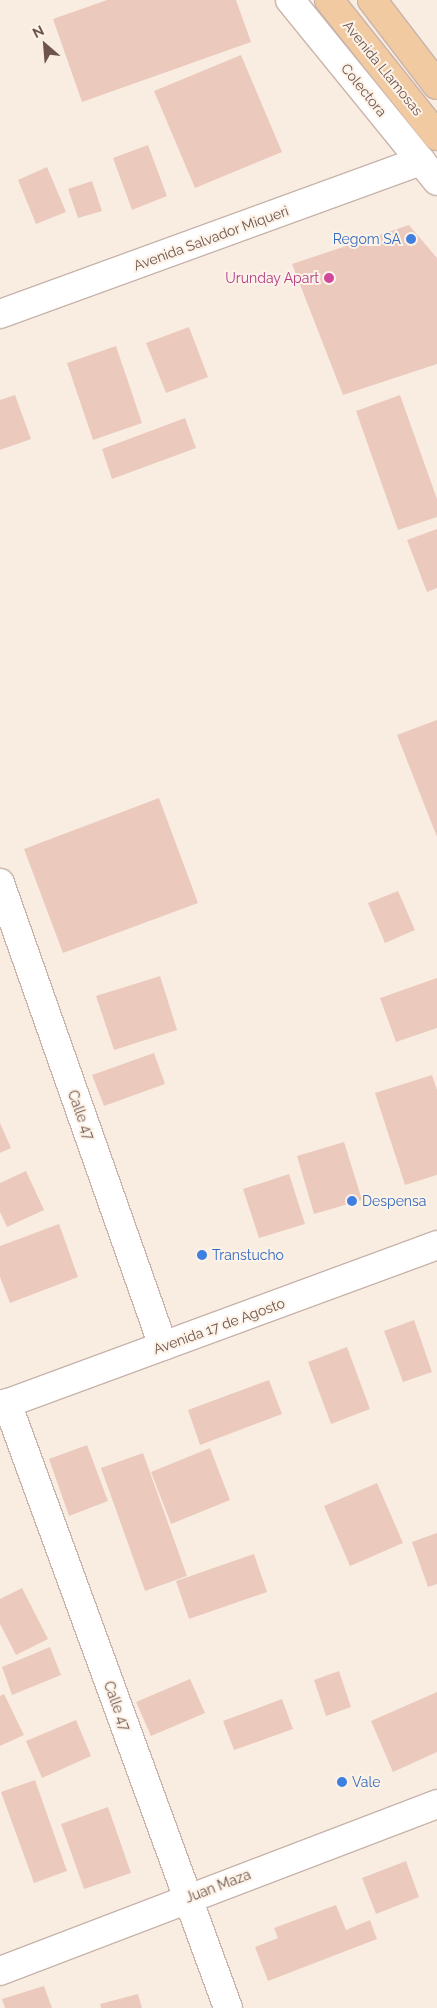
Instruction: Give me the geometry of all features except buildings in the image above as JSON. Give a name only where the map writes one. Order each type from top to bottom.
[{"type":"main road","name":"Avenida Llamosas","points":[[329,0],[437,136]]},
{"type":"main road","points":[[372,0],[437,85]]},
{"type":"street","name":"Colectora","points":[[290,0],[429,171]]},
{"type":"street","name":"Avenida Salvador Miqueri","points":[[0,314],[429,171]]},
{"type":"street","name":"Calle 47","points":[[0,883],[163,1346]]},
{"type":"street","name":"Avenida 17 de Agosto","points":[[4,1405],[437,1245]]},
{"type":"street","name":"Calle 47","points":[[4,1405],[228,2008]]},
{"type":"street","name":"Juan Maza","points":[[0,1971],[187,1897],[437,1804]]},
{"type":"place","name":"Regom SA","points":[[411,239]]},
{"type":"place","name":"Urunday Apart","points":[[329,278]]},
{"type":"place","name":"Despensa","points":[[352,1201]]},
{"type":"place","name":"Transtucho","points":[[202,1255]]},
{"type":"place","name":"Vale","points":[[342,1782]]}]
